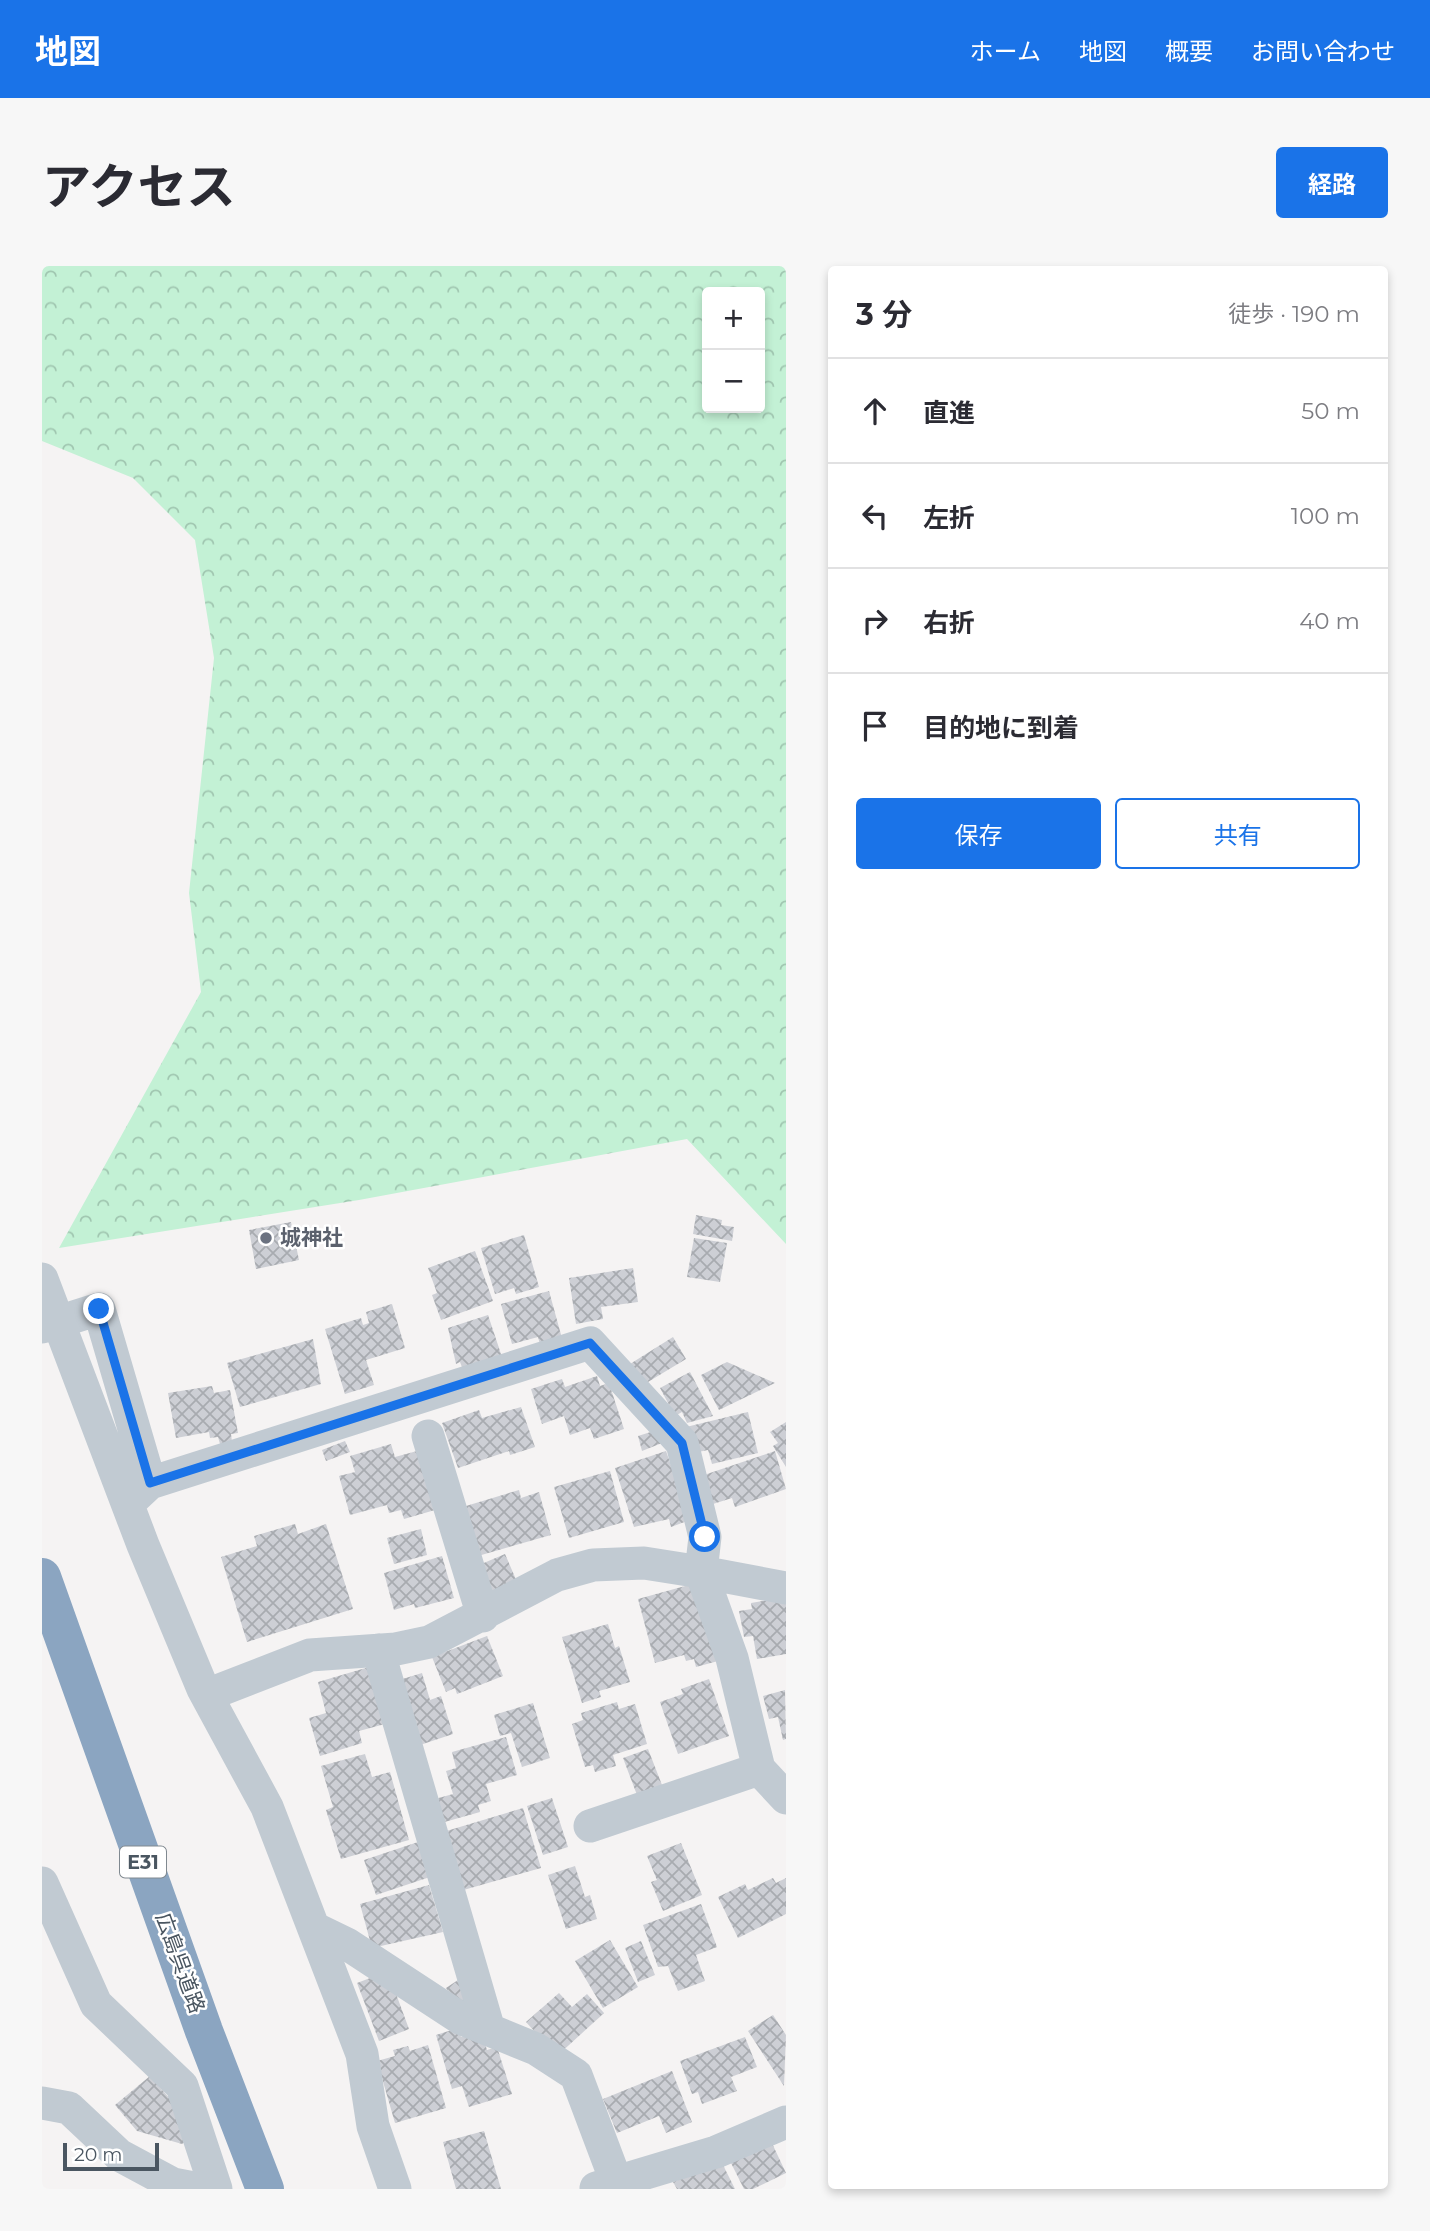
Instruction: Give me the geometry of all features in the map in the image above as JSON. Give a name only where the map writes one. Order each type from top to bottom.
[{"type":"highway","name":"広島呉道路","points":[[42,1577],[265,2189]]},
{"type":"street","points":[[42,1279],[69,1349],[139,1494]]},
{"type":"street","points":[[42,1327],[99,1309],[139,1494],[207,1695],[267,1807],[362,2054],[373,2126],[395,2189]]},
{"type":"street","points":[[139,1494],[590,1343],[682,1443],[705,1537],[701,1572],[732,1658],[759,1769],[786,1798]]},
{"type":"street","points":[[428,1436],[483,1616]]},
{"type":"street","points":[[207,1695],[310,1655],[378,1650],[429,1642],[557,1575],[593,1565],[644,1563],[786,1588]]},
{"type":"street","points":[[378,1650],[489,2030]]},
{"type":"street","points":[[590,1826],[759,1769]]},
{"type":"street","points":[[42,1883],[96,2004],[181,2086],[216,2189]]},
{"type":"street","points":[[314,1928],[347,1944],[460,2018],[536,2049],[576,2075],[609,2186],[716,2152],[786,2122]]},
{"type":"street","points":[[42,2103],[69,2108],[119,2155],[173,2184],[199,2189]]},
{"type":"green space","points":[[42,266],[786,266],[786,1244],[687,1139],[359,1200],[59,1248],[201,992],[189,893],[214,658],[195,540],[133,478],[42,441]]},
{"type":"building","points":[[696,1215],[722,1220],[721,1225],[734,1227],[732,1241],[693,1234]]},
{"type":"building","points":[[291,1222],[299,1260],[256,1269],[249,1230]]},
{"type":"building","points":[[524,1235],[539,1287],[516,1294],[514,1288],[495,1294],[481,1248]]},
{"type":"building","points":[[694,1238],[727,1243],[720,1282],[687,1277]]},
{"type":"building","points":[[475,1251],[493,1301],[441,1320],[432,1295],[437,1293],[428,1268]]},
{"type":"building","points":[[633,1268],[638,1302],[601,1307],[603,1319],[576,1324],[569,1278]]},
{"type":"building","points":[[549,1291],[563,1342],[541,1348],[538,1337],[512,1344],[501,1304]]},
{"type":"building","points":[[392,1304],[405,1348],[366,1360],[374,1385],[345,1394],[325,1329],[361,1318],[363,1325],[369,1323],[366,1312]]},
{"type":"building","points":[[488,1315],[502,1357],[463,1370],[460,1362],[456,1364],[448,1328]]},
{"type":"building","points":[[673,1337],[686,1359],[643,1385],[630,1364]]},
{"type":"building","points":[[313,1339],[321,1384],[240,1407],[227,1363]]},
{"type":"building","points":[[727,1362],[775,1383],[719,1410],[701,1375]]},
{"type":"building","points":[[690,1372],[713,1416],[687,1423],[682,1412],[675,1416],[660,1388]]},
{"type":"building","points":[[597,1376],[600,1386],[609,1383],[624,1429],[594,1439],[590,1428],[570,1435],[564,1416],[542,1424],[531,1389],[562,1379],[565,1387]]},
{"type":"building","points":[[212,1386],[214,1393],[230,1390],[238,1433],[231,1434],[232,1442],[220,1444],[218,1437],[210,1438],[209,1432],[176,1438],[168,1393]]},
{"type":"building","points":[[521,1407],[535,1447],[510,1455],[509,1451],[458,1468],[442,1423],[479,1410],[482,1418]]},
{"type":"building","points":[[748,1412],[758,1453],[712,1464],[708,1450],[693,1453],[686,1427]]},
{"type":"building","points":[[786,1422],[786,1467],[773,1446],[778,1443],[770,1432]]},
{"type":"building","points":[[657,1430],[662,1443],[642,1451],[638,1436]]},
{"type":"building","points":[[345,1441],[350,1452],[326,1461],[322,1450]]},
{"type":"building","points":[[391,1444],[395,1457],[417,1451],[435,1510],[404,1519],[401,1510],[389,1513],[387,1505],[350,1515],[339,1476],[355,1472],[350,1456]]},
{"type":"building","points":[[666,1451],[690,1520],[671,1527],[669,1519],[634,1527],[615,1468]]},
{"type":"building","points":[[775,1451],[786,1489],[735,1507],[732,1498],[713,1504],[704,1475]]},
{"type":"building","points":[[610,1471],[624,1522],[569,1538],[554,1487]]},
{"type":"building","points":[[519,1490],[521,1498],[539,1492],[551,1535],[471,1558],[456,1509]]},
{"type":"building","points":[[295,1524],[298,1534],[326,1524],[353,1609],[247,1642],[221,1557],[257,1546],[254,1536]]},
{"type":"building","points":[[421,1529],[427,1555],[394,1564],[387,1538]]},
{"type":"building","points":[[505,1554],[518,1584],[491,1595],[479,1565]]},
{"type":"building","points":[[442,1556],[454,1598],[415,1608],[414,1604],[394,1610],[384,1573]]},
{"type":"building","points":[[696,1583],[718,1661],[696,1667],[694,1659],[686,1661],[684,1655],[655,1663],[638,1599]]},
{"type":"building","points":[[786,1597],[786,1654],[757,1659],[753,1636],[744,1637],[739,1611],[752,1609],[751,1603]]},
{"type":"building","points":[[608,1624],[615,1648],[619,1646],[630,1682],[599,1691],[601,1697],[582,1703],[562,1637]]},
{"type":"building","points":[[487,1636],[503,1676],[457,1694],[455,1688],[446,1692],[432,1657]]},
{"type":"building","points":[[369,1667],[385,1724],[359,1731],[362,1743],[320,1756],[309,1718],[326,1713],[318,1682]]},
{"type":"building","points":[[422,1673],[430,1700],[441,1696],[453,1734],[417,1746],[396,1681]]},
{"type":"building","points":[[709,1679],[729,1736],[678,1754],[660,1702],[683,1694],[681,1689]]},
{"type":"building","points":[[785,1690],[786,1739],[783,1740],[778,1717],[769,1719],[763,1696]]},
{"type":"building","points":[[617,1702],[619,1709],[635,1704],[647,1744],[613,1755],[616,1766],[595,1772],[593,1765],[585,1767],[572,1724],[583,1720],[581,1713]]},
{"type":"building","points":[[533,1703],[550,1758],[522,1767],[511,1733],[500,1736],[494,1715]]},
{"type":"building","points":[[506,1737],[517,1775],[486,1784],[491,1801],[478,1805],[480,1812],[441,1823],[435,1799],[453,1794],[446,1771],[456,1768],[452,1752]]},
{"type":"building","points":[[648,1749],[662,1785],[637,1795],[623,1758]]},
{"type":"building","points":[[365,1754],[372,1777],[390,1772],[409,1840],[341,1859],[326,1810],[333,1807],[321,1766]]},
{"type":"building","points":[[552,1798],[568,1847],[543,1855],[527,1806]]},
{"type":"building","points":[[523,1808],[541,1868],[460,1891],[443,1832]]},
{"type":"building","points":[[421,1841],[433,1876],[376,1895],[364,1860]]},
{"type":"building","points":[[681,1843],[702,1895],[663,1911],[651,1882],[657,1880],[647,1856]]},
{"type":"building","points":[[575,1866],[585,1897],[590,1895],[597,1919],[566,1929],[548,1875]]},
{"type":"building","points":[[773,1878],[776,1883],[786,1878],[786,1914],[738,1938],[718,1897],[745,1884],[748,1890]]},
{"type":"building","points":[[429,1885],[443,1932],[372,1948],[360,1904]]},
{"type":"building","points":[[701,1904],[717,1947],[696,1955],[705,1981],[678,1991],[668,1966],[658,1967],[643,1925]]},
{"type":"building","points":[[610,1940],[638,1987],[603,2008],[575,1961]]},
{"type":"building","points":[[641,1941],[655,1975],[638,1982],[625,1948]]},
{"type":"building","points":[[378,1975],[383,1987],[392,1983],[409,2029],[379,2041],[357,1983]]},
{"type":"building","points":[[458,1980],[471,2001],[459,2008],[446,1988]]},
{"type":"building","points":[[559,1993],[572,2007],[587,1994],[604,2013],[557,2056],[526,2022]]},
{"type":"building","points":[[773,2015],[786,2035],[784,2086],[748,2031]]},
{"type":"building","points":[[458,2028],[461,2037],[481,2031],[487,2050],[497,2047],[512,2094],[469,2107],[462,2086],[452,2089],[436,2035]]},
{"type":"building","points":[[745,2037],[757,2067],[731,2077],[737,2091],[702,2104],[698,2092],[692,2094],[680,2061]]},
{"type":"building","points":[[428,2045],[446,2108],[395,2123],[377,2061],[395,2056],[393,2050],[408,2046],[410,2051]]},
{"type":"building","points":[[672,2071],[692,2122],[666,2133],[659,2116],[617,2133],[603,2099]]},
{"type":"building","points":[[150,2076],[185,2116],[190,2138],[182,2144],[137,2131],[115,2105]]},
{"type":"building","points":[[484,2131],[501,2189],[456,2189],[443,2142]]},
{"type":"building","points":[[770,2139],[786,2173],[753,2189],[744,2189],[729,2159]]},
{"type":"building","points":[[722,2163],[735,2189],[677,2189],[673,2182]]},
{"type":"place","name":"城神社","points":[[266,1238]]},
{"type":"route","points":[[99,1309],[150,1483],[590,1343],[682,1443],[705,1537]]}]
